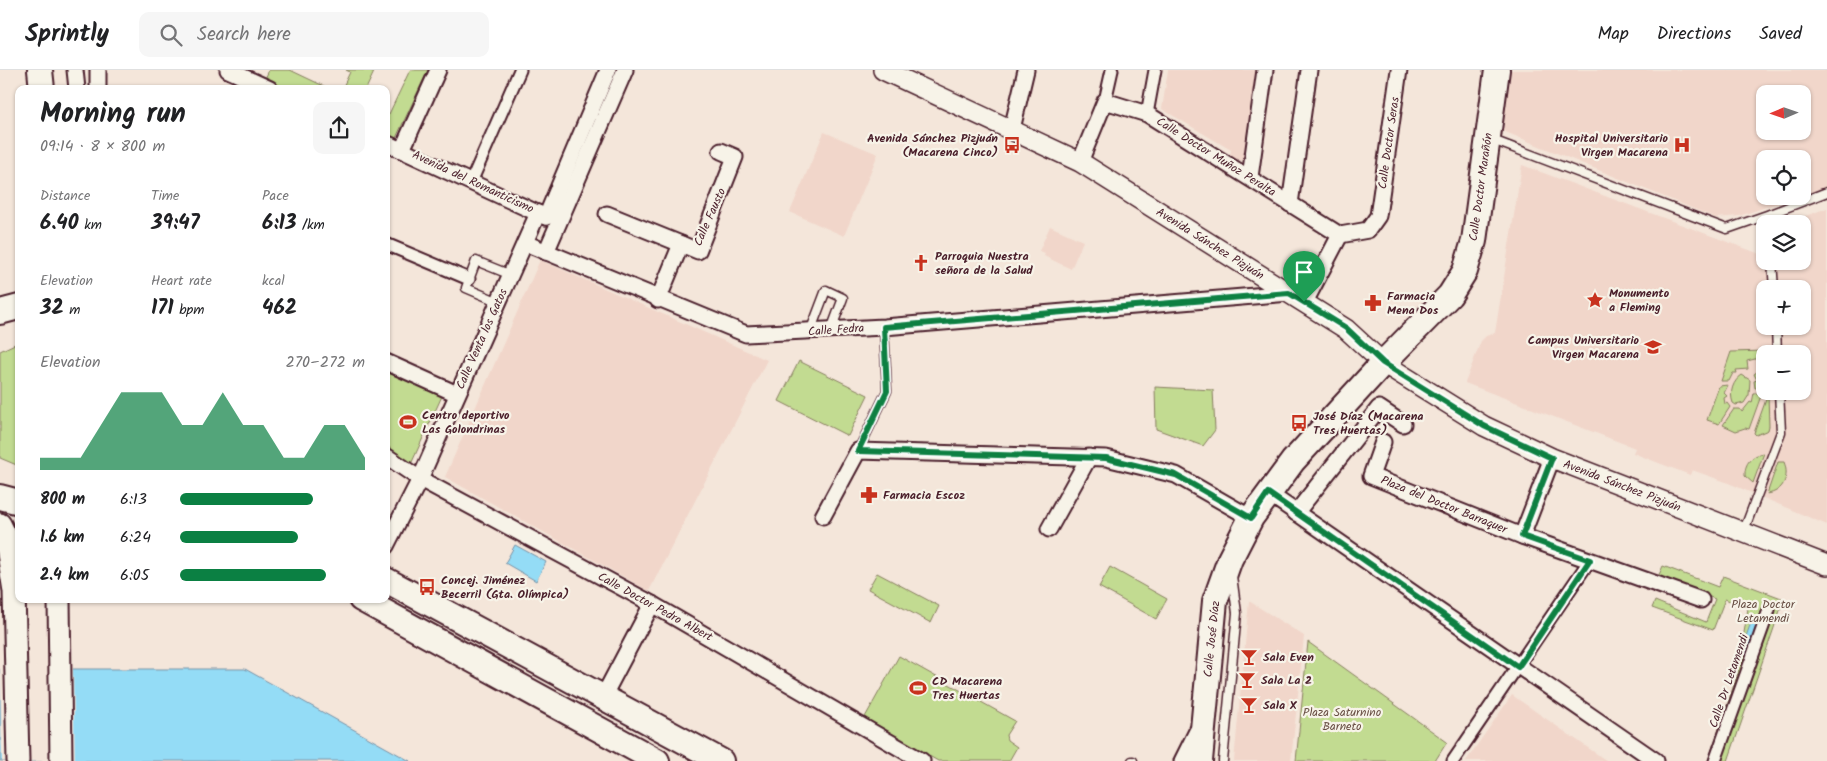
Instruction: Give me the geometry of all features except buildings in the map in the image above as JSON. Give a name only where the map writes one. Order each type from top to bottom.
[{"type":"main road","points":[[40,70],[42,85]]},
{"type":"main road","name":"Calle Doctor Marañón","points":[[1383,363],[1450,296],[1465,271],[1474,241],[1497,70]]},
{"type":"main road","points":[[0,312],[15,307]]},
{"type":"main road","name":"Calle José Díaz","points":[[1200,761],[1215,601],[1230,559],[1251,518],[1268,493],[1299,454],[1383,363]]},
{"type":"main road","points":[[0,497],[15,501]]},
{"type":"main road","points":[[0,524],[5,534],[9,552],[14,591],[18,761]]},
{"type":"main road","points":[[390,582],[720,761]]},
{"type":"main road","points":[[59,603],[61,761]]},
{"type":"main road","points":[[368,603],[657,761]]},
{"type":"street","points":[[75,70],[77,85]]},
{"type":"street","points":[[98,70],[98,85]]},
{"type":"street","points":[[228,70],[256,76],[266,85]]},
{"type":"street","points":[[402,150],[438,70]]},
{"type":"street","points":[[471,182],[520,70]]},
{"type":"street","name":"Calle Venta los Gatos","points":[[546,252],[548,217],[608,70]]},
{"type":"street","name":"Calle Venta los Gatos","points":[[390,538],[420,479],[525,243],[548,217],[625,70]]},
{"type":"street","name":"Avenida Sánchez Pizjuán","points":[[883,70],[1080,162],[1346,328],[1383,363],[1484,426],[1552,458],[1827,565]]},
{"type":"street","points":[[1012,130],[1026,70]]},
{"type":"street","points":[[1080,162],[1105,100],[1112,70]]},
{"type":"street","points":[[1148,114],[1155,70]]},
{"type":"street","points":[[1250,178],[1265,70]]},
{"type":"street","points":[[1290,204],[1309,70]]},
{"type":"street","name":"Calle Doctor Seras","points":[[1340,235],[1368,230],[1378,216],[1399,70]]},
{"type":"street","name":"Calle Doctor Muñoz Peralta","points":[[1105,100],[1148,114],[1340,235]]},
{"type":"street","name":"Avenida del Romanticismo","points":[[390,145],[548,217]]},
{"type":"street","name":"Calle Fausto","points":[[658,300],[680,244],[698,251],[735,157],[721,151]]},
{"type":"street","points":[[607,214],[680,244]]},
{"type":"street","points":[[1297,297],[1340,235]]},
{"type":"street","points":[[525,243],[658,300]]},
{"type":"street","points":[[390,246],[470,279]]},
{"type":"street","name":"Calle Fedra","points":[[658,300],[746,334],[810,332],[1297,297]]},
{"type":"street","points":[[390,364],[457,394]]},
{"type":"street","points":[[1296,513],[1379,408],[1403,424]]},
{"type":"street","name":"Plaza del Doctor Barraquer","points":[[1383,442],[1371,476],[1522,536],[1701,600]]},
{"type":"street","points":[[823,516],[858,451],[1089,457],[1125,462],[1176,475],[1251,518]]},
{"type":"street","points":[[1049,529],[1089,457]]},
{"type":"street","name":"Plaza del Doctor Barraquer","points":[[1522,536],[1552,458]]},
{"type":"street","name":"Calle Doctor Pedro Albert","points":[[390,459],[420,479],[652,604],[922,761]]},
{"type":"street","points":[[1268,493],[1656,761]]},
{"type":"street","points":[[1453,761],[1590,560]]},
{"type":"street","points":[[603,697],[652,604]]},
{"type":"street","name":"Calle Dr Letamendi","points":[[1715,761],[1769,610]]},
{"type":"street","points":[[1182,761],[1205,714]]},
{"type":"lane","points":[[1488,139],[1727,229],[1827,192]]},
{"type":"lane","points":[[499,302],[466,288],[476,261],[511,275]]},
{"type":"lane","points":[[810,332],[826,290],[843,298],[831,330]]},
{"type":"lane","points":[[858,451],[887,391],[884,327]]},
{"type":"lane","points":[[1743,533],[1781,432],[1779,400]]},
{"type":"lane","points":[[1223,761],[1237,613],[1230,559]]},
{"type":"shaded area","points":[[1168,70],[1260,70],[1247,161],[1229,159],[1231,150],[1162,109]]},
{"type":"shaded area","name":"Hospital Universitario Virgen Macarena","points":[[1510,70],[1827,70],[1827,187],[1811,192],[1811,150],[1756,150],[1756,205],[1773,205],[1739,216],[1716,218],[1503,131]]},
{"type":"shaded area","points":[[824,132],[878,154],[844,236],[790,212]]},
{"type":"shaded area","name":"Campus Universitario Virgen Macarena","points":[[1522,165],[1756,253],[1756,270],[1811,270],[1811,215],[1808,215],[1827,208],[1827,525],[1726,482],[1692,470],[1690,475],[1633,453],[1635,448],[1465,383],[1481,341],[1486,336],[1495,333]]},
{"type":"shaded area","points":[[1050,226],[1083,241],[1071,269],[1044,256],[1045,253],[1039,251]]},
{"type":"shaded area","points":[[540,260],[767,360],[649,591],[445,477]]},
{"type":"shaded area","points":[[1249,601],[1304,636],[1291,761],[1234,761]]},
{"type":"shaded area","points":[[1512,695],[1607,761],[1466,761]]},
{"type":"green space","points":[[269,70],[290,70],[322,85],[277,85],[265,79]]},
{"type":"green space","points":[[346,70],[369,70],[374,72],[368,85],[344,85],[350,72]]},
{"type":"green space","points":[[410,70],[428,70],[395,140],[390,138],[390,112]]},
{"type":"green space","points":[[15,344],[15,464],[0,458],[0,351]]},
{"type":"green space","points":[[1756,351],[1756,359],[1747,361],[1748,369],[1736,370],[1737,373],[1733,373],[1729,381],[1721,381],[1731,352]]},
{"type":"green space","points":[[799,361],[868,395],[848,436],[779,401]]},
{"type":"green space","name":"Centro deportivo Las Golondrinas","points":[[390,373],[442,396],[412,462],[408,462],[390,451]]},
{"type":"green space","points":[[1742,375],[1750,380],[1749,395],[1744,403],[1736,405],[1733,403],[1732,391],[1736,380]]},
{"type":"green space","points":[[1728,385],[1724,393],[1727,396],[1724,398],[1725,404],[1727,403],[1730,407],[1719,424],[1707,420],[1719,386]]},
{"type":"green space","points":[[1155,387],[1213,390],[1215,430],[1203,446],[1156,429]]},
{"type":"green space","points":[[1754,393],[1756,393],[1756,400],[1759,400],[1749,429],[1745,428],[1736,431],[1723,425],[1734,409],[1740,409],[1742,412],[1750,402],[1752,403]]},
{"type":"green space","points":[[1766,400],[1768,400],[1768,430],[1756,435],[1754,433]]},
{"type":"green space","points":[[1764,453],[1753,483],[1745,476],[1747,464],[1752,458]]},
{"type":"green space","points":[[1778,462],[1784,462],[1786,468],[1784,483],[1773,493],[1767,494]]},
{"type":"green space","name":"Plaza Doctor Letamendi","points":[[1663,566],[1718,587],[1723,576],[1784,599],[1728,761],[1708,761],[1737,676],[1748,608],[1725,599],[1713,630],[1652,608],[1655,601],[1706,622],[1715,599],[1658,577]]},
{"type":"green space","points":[[1110,567],[1167,599],[1156,619],[1099,587]]},
{"type":"green space","points":[[877,573],[939,606],[931,623],[868,589]]},
{"type":"green space","name":"Plaza Saturnino Barneto","points":[[1308,642],[1447,742],[1435,761],[1296,761]]},
{"type":"green space","name":"CD Macarena Tres Huertas","points":[[899,656],[1015,721],[1006,735],[1007,740],[1017,747],[1009,761],[938,761],[864,719]]},
{"type":"water","points":[[515,545],[546,562],[536,581],[505,563]]},
{"type":"water","points":[[1753,617],[1767,621],[1754,657],[1740,653]]},
{"type":"water","points":[[0,669],[245,669],[410,761],[0,761]]},
{"type":"pier","points":[[0,667],[73,667],[75,761],[2,761]]},
{"type":"place","name":"Avenida Sánchez Pizjuán (Macarena Cinco)","points":[[1012,145]]},
{"type":"place","name":"Hospital Universitario Virgen Macarena","points":[[1682,145]]},
{"type":"place","name":"Parroquia Nuestra señora de la Salud","points":[[921,263]]},
{"type":"place","name":"Monumento a Fleming","points":[[1595,300]]},
{"type":"place","name":"Farmacia Mena Dos","points":[[1373,303]]},
{"type":"place","name":"Campus Universitario Virgen Macarena","points":[[1653,347]]},
{"type":"place","name":"Centro deportivo Las Golondrinas","points":[[408,422]]},
{"type":"place","name":"José Díaz (Macarena Tres Huertas)","points":[[1299,423]]},
{"type":"place","name":"Farmacia Escoz","points":[[869,495]]},
{"type":"place","name":"Concej. Jiménez Becerril (Gta. Olímpica)","points":[[427,587]]},
{"type":"place","name":"Sala Even","points":[[1249,657]]},
{"type":"place","name":"Sala La 2","points":[[1247,680]]},
{"type":"place","name":"CD Macarena Tres Huertas","points":[[918,688]]},
{"type":"place","name":"Sala X","points":[[1249,705]]},
{"type":"route","points":[[1289,293],[1304,302],[1346,328],[1383,363],[1484,426],[1552,458],[1522,536],[1590,560],[1518,667],[1268,493],[1251,518],[1176,475],[1106,458],[858,451],[887,391],[884,327],[1289,293]]}]
